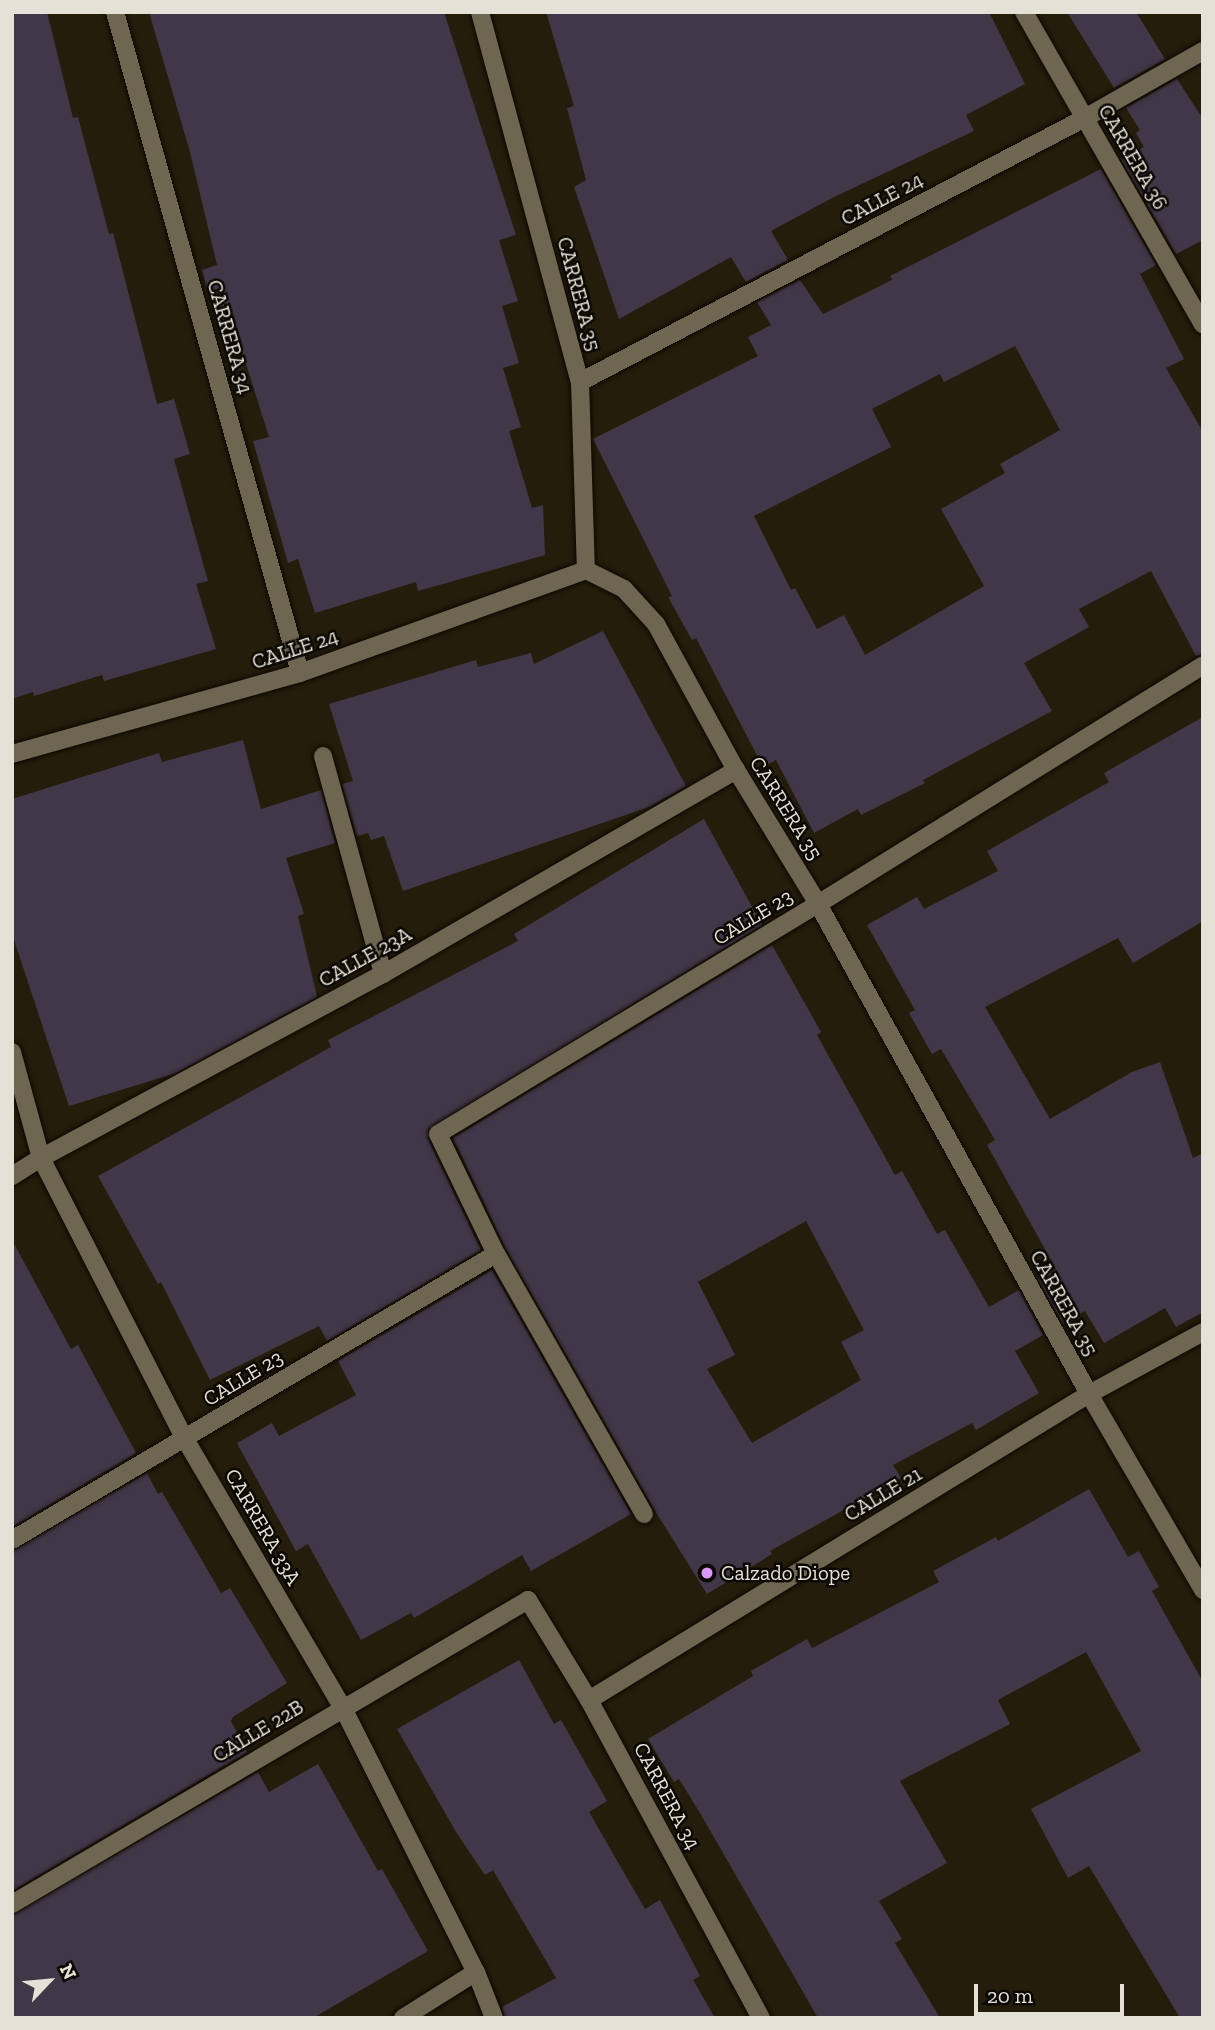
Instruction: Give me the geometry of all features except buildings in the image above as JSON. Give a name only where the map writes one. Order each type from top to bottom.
[{"type":"street","name":"CARRERA 34","points":[[116,12],[300,674]]},
{"type":"street","name":"CARRERA 35","points":[[480,12],[580,382],[586,570],[624,589],[656,624],[736,770],[818,904],[1089,1394],[1203,1590]]},
{"type":"street","name":"CARRERA 36","points":[[1024,12],[1203,324]]},
{"type":"street","name":"CALLE 24","points":[[580,382],[1085,118],[1203,51]]},
{"type":"street","name":"CALLE 24","points":[[12,754],[300,674],[586,570]]},
{"type":"street","name":"CALLE 23","points":[[644,1514],[496,1254],[438,1134],[818,904],[1203,665]]},
{"type":"street","points":[[323,756],[383,974]]},
{"type":"street","name":"CALLE 23A","points":[[12,1176],[383,974],[736,770]]},
{"type":"street","name":"CARRERA 33A","points":[[12,1052],[41,1158],[185,1438],[343,1708],[476,1972],[494,2018]]},
{"type":"street","name":"CALLE 23","points":[[12,1540],[496,1254]]},
{"type":"street","name":"CALLE 21","points":[[589,1700],[1089,1394],[1203,1332]]},
{"type":"street","name":"CARRERA 34","points":[[528,1600],[589,1700],[761,2018]]},
{"type":"street","name":"CALLE 22B","points":[[12,1904],[528,1600]]},
{"type":"street","points":[[403,2018],[476,1972]]},
{"type":"place","name":"Calzado Diope","points":[[707,1573]]}]
